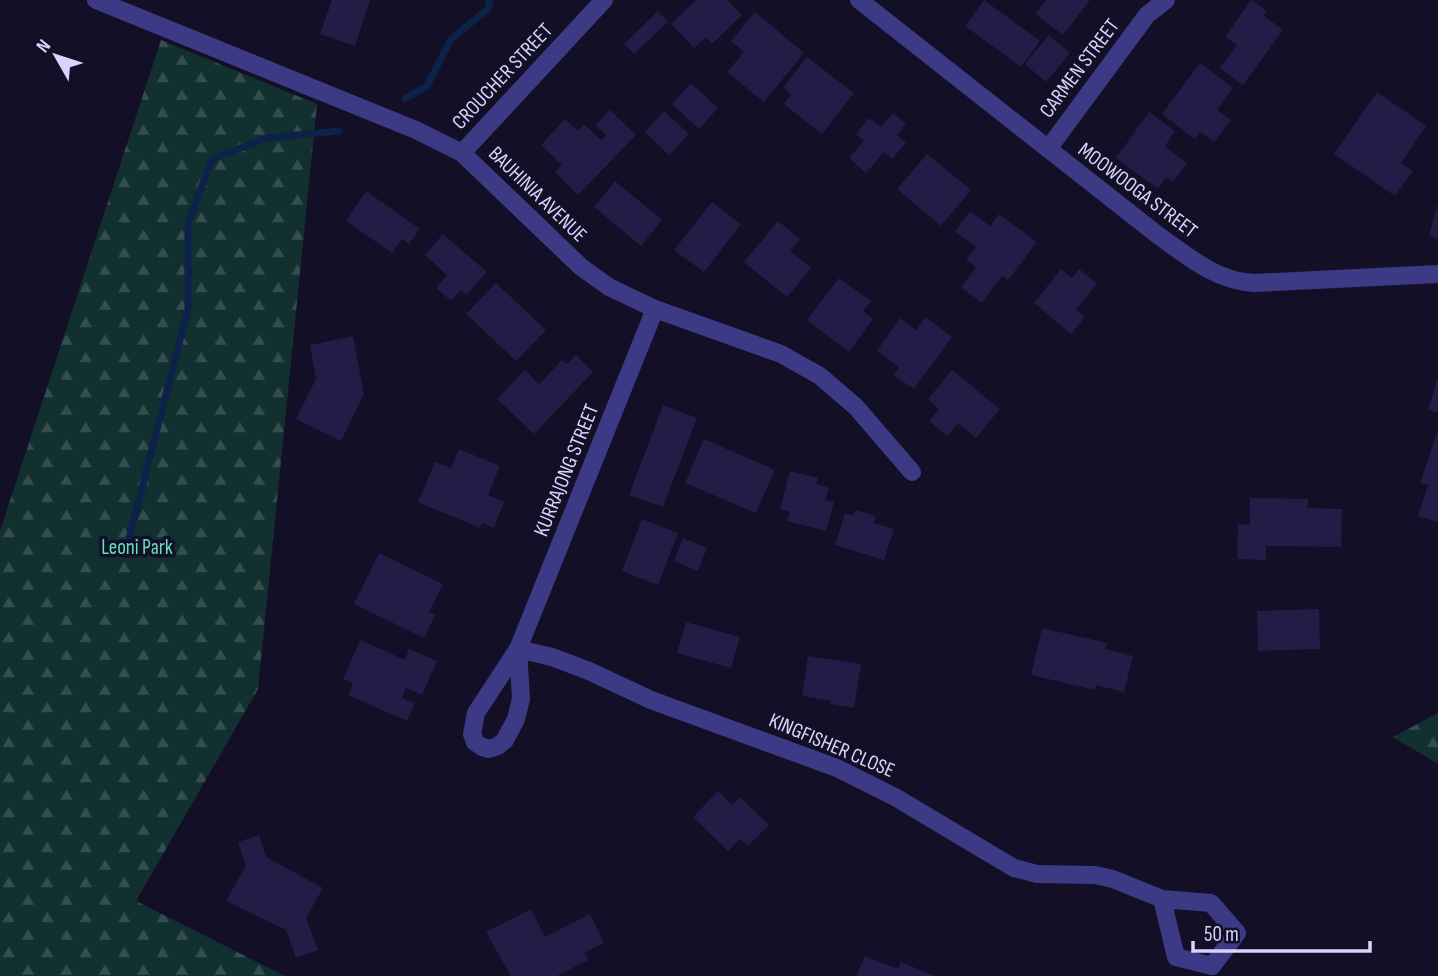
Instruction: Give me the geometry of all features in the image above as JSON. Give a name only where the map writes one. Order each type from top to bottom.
[{"type":"street","name":"BAUHINIA AVENUE","points":[[96,0],[416,130],[462,153],[587,272],[608,287],[655,309],[801,363],[820,376],[856,407],[912,472]]},
{"type":"street","name":"CROUCHER STREET","points":[[462,153],[604,0]]},
{"type":"street","name":"MOOWOOGA STREET","points":[[859,0],[1159,236],[1210,272],[1225,279],[1254,284],[1438,274]]},
{"type":"street","name":"CARMEN STREET","points":[[1048,149],[1149,8],[1166,0]]},
{"type":"street","name":"KURRAJONG STREET","points":[[518,649],[521,699],[516,719],[498,746],[489,749],[482,747],[475,742],[472,734],[476,713],[518,649],[655,309]]},
{"type":"street","name":"KINGFISHER CLOSE","points":[[518,649],[552,657],[651,700],[837,768],[895,797],[1014,868],[1037,874],[1095,875],[1113,879],[1162,899],[1211,903],[1237,933],[1212,966],[1176,957],[1162,899]]},
{"type":"green space","name":"Leoni Park","points":[[161,40],[317,104],[258,689],[136,901],[285,976],[0,976],[0,531]]},
{"type":"green space","points":[[1438,713],[1438,764],[1393,737]]},
{"type":"building","points":[[332,0],[370,0],[355,46],[320,34]]},
{"type":"building","points":[[696,0],[727,0],[742,15],[712,44],[706,37],[694,48],[671,24]]},
{"type":"building","points":[[984,0],[1040,41],[1021,67],[965,26]]},
{"type":"building","points":[[1046,0],[1090,0],[1063,35],[1035,14]]},
{"type":"building","points":[[1251,0],[1267,11],[1263,15],[1283,30],[1243,85],[1220,68],[1237,45],[1225,37]]},
{"type":"building","points":[[658,11],[668,22],[634,54],[624,44]]},
{"type":"building","points":[[755,12],[804,53],[764,102],[727,72],[744,52],[731,41]]},
{"type":"building","points":[[1049,35],[1070,53],[1046,82],[1025,64]]},
{"type":"building","points":[[807,57],[854,93],[822,134],[784,104],[791,94],[783,88]]},
{"type":"building","points":[[1200,63],[1233,88],[1217,110],[1231,120],[1214,142],[1200,132],[1195,139],[1162,114]]},
{"type":"building","points":[[691,83],[718,108],[699,129],[672,104]]},
{"type":"building","points":[[1377,92],[1426,126],[1401,163],[1413,171],[1395,196],[1334,154]]},
{"type":"building","points":[[610,110],[636,135],[578,195],[555,172],[562,165],[541,145],[565,119],[578,131],[584,124],[601,140],[606,135],[595,125]]},
{"type":"building","points":[[664,111],[689,134],[669,155],[645,132]]},
{"type":"building","points":[[1149,112],[1175,131],[1165,146],[1187,163],[1173,182],[1166,177],[1158,189],[1116,158]]},
{"type":"building","points":[[893,113],[906,124],[897,135],[906,143],[892,159],[884,152],[866,173],[849,158],[864,141],[856,134],[869,118],[881,127]]},
{"type":"building","points":[[927,154],[971,190],[941,226],[897,189]]},
{"type":"building","points":[[615,181],[662,220],[641,246],[594,207]]},
{"type":"building","points":[[366,191],[420,229],[409,244],[402,239],[392,253],[346,221]]},
{"type":"building","points":[[712,202],[741,224],[704,272],[674,250]]},
{"type":"building","points":[[1438,206],[1438,239],[1429,236]]},
{"type":"building","points":[[970,211],[990,226],[999,214],[1037,242],[1008,280],[1002,276],[982,303],[961,287],[976,267],[966,259],[976,247],[955,231]]},
{"type":"building","points":[[778,221],[800,239],[790,251],[811,268],[787,297],[744,262]]},
{"type":"building","points":[[443,234],[487,272],[466,295],[461,290],[451,301],[436,288],[447,275],[425,255]]},
{"type":"building","points":[[1061,269],[1072,278],[1079,269],[1097,283],[1076,310],[1085,317],[1071,334],[1034,303]]},
{"type":"building","points":[[839,278],[871,301],[863,311],[873,319],[849,352],[807,320]]},
{"type":"building","points":[[496,283],[546,330],[516,361],[466,314]]},
{"type":"building","points":[[926,317],[952,337],[914,389],[893,375],[899,367],[877,351],[900,318],[916,330]]},
{"type":"building","points":[[353,336],[364,394],[341,441],[296,419],[316,379],[310,345]]},
{"type":"building","points":[[576,355],[593,372],[534,434],[497,399],[525,370],[539,384],[562,360],[567,364]]},
{"type":"building","points":[[952,370],[1000,409],[976,438],[958,423],[947,436],[929,421],[939,409],[928,399]]},
{"type":"building","points":[[1438,380],[1438,413],[1428,410]]},
{"type":"building","points":[[663,405],[697,418],[663,507],[629,495]]},
{"type":"building","points":[[1438,430],[1438,522],[1418,516],[1428,485],[1420,483]]},
{"type":"building","points":[[704,439],[775,470],[756,513],[685,483]]},
{"type":"building","points":[[459,449],[500,466],[488,495],[504,502],[494,528],[482,523],[480,528],[418,502],[435,462],[451,468]]},
{"type":"building","points":[[790,471],[818,478],[816,484],[829,488],[825,500],[834,502],[826,531],[787,521],[790,512],[780,509]]},
{"type":"building","points":[[1250,498],[1308,499],[1307,508],[1342,509],[1341,547],[1266,546],[1266,560],[1237,559],[1238,524],[1250,525]]},
{"type":"building","points":[[855,510],[876,516],[874,523],[894,529],[884,560],[835,545],[845,513],[854,516]]},
{"type":"building","points":[[642,519],[678,533],[658,585],[622,571]]},
{"type":"building","points":[[683,538],[707,548],[698,571],[674,561]]},
{"type":"building","points":[[379,553],[443,584],[429,612],[435,615],[424,638],[354,604]]},
{"type":"building","points":[[1319,609],[1320,649],[1258,651],[1257,611]]},
{"type":"building","points":[[686,622],[740,637],[731,668],[677,653]]},
{"type":"building","points":[[1042,628],[1107,643],[1105,649],[1133,656],[1124,692],[1096,685],[1095,690],[1031,675]]},
{"type":"building","points":[[360,640],[405,660],[409,649],[437,661],[422,695],[406,688],[402,698],[415,703],[407,721],[348,695],[353,683],[343,679]]},
{"type":"building","points":[[808,656],[861,664],[854,708],[802,696]]},
{"type":"building","points":[[718,791],[732,805],[740,797],[769,825],[748,846],[740,839],[728,851],[693,817]]},
{"type":"building","points":[[259,835],[266,857],[323,888],[306,918],[318,950],[296,958],[286,930],[226,901],[246,866],[238,842]]},
{"type":"building","points":[[531,909],[545,937],[590,914],[604,943],[584,953],[588,960],[557,976],[511,976],[486,932]]},
{"type":"building","points":[[865,956],[898,969],[901,962],[935,976],[856,976]]},
{"type":"waterway","points":[[405,99],[427,86],[451,39],[488,9],[490,0]]},
{"type":"waterway","points":[[126,550],[188,309],[188,223],[212,159],[267,138],[339,131]]}]
